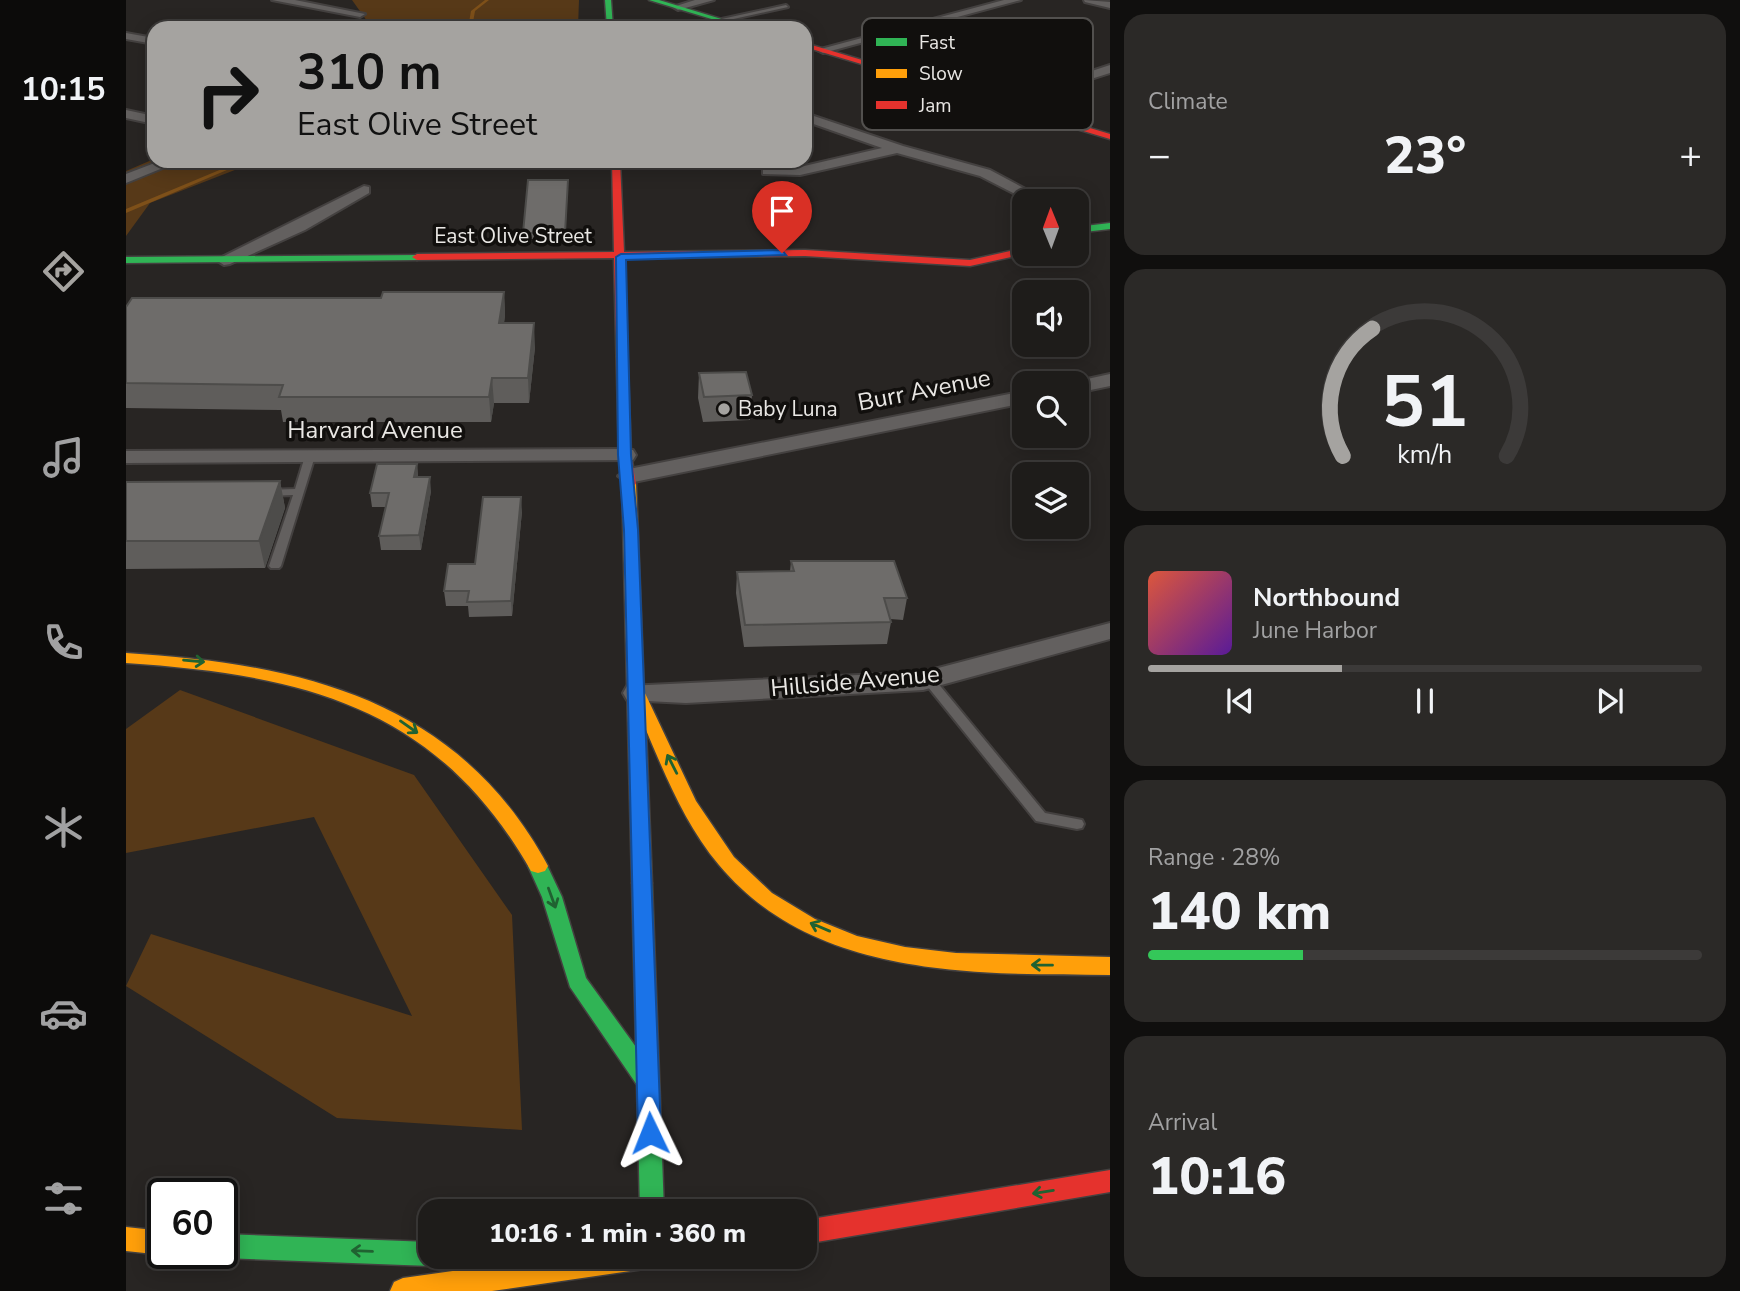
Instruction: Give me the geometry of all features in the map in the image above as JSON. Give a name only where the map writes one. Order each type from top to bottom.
[{"type":"main road","points":[[608,0],[610,21]]},
{"type":"main road","points":[[652,0],[724,21]]},
{"type":"main road","points":[[812,47],[862,62]]},
{"type":"main road","points":[[1086,130],[1110,137]]},
{"type":"main road","points":[[616,168],[637,693],[652,1199]]},
{"type":"main road","points":[[1089,228],[1110,226]]},
{"type":"main road","name":"East Olive Street","points":[[126,260],[621,257],[805,253],[970,263],[1012,254]]},
{"type":"main road","points":[[126,658],[214,662],[303,680],[384,711],[449,755],[481,782],[507,812],[553,898],[576,979],[648,1082]]},
{"type":"main road","points":[[637,693],[708,836],[736,872],[766,898],[810,923],[895,954],[968,964],[1110,966]]},
{"type":"main road","points":[[817,1230],[1110,1181]]},
{"type":"main road","points":[[126,1239],[147,1241]]},
{"type":"main road","points":[[238,1247],[418,1254]]},
{"type":"main road","points":[[403,1291],[566,1269]]},
{"type":"street","points":[[277,0],[360,14]]},
{"type":"street","points":[[357,0],[360,14],[366,21]]},
{"type":"street","points":[[678,7],[709,0]]},
{"type":"street","points":[[947,18],[1016,0]]},
{"type":"street","points":[[1089,0],[1110,5]]},
{"type":"street","points":[[126,36],[147,40]]},
{"type":"street","points":[[823,50],[862,40]]},
{"type":"street","points":[[1093,74],[1110,69]]},
{"type":"street","points":[[126,114],[147,118]]},
{"type":"street","points":[[812,119],[898,149],[985,173],[1016,189]]},
{"type":"street","points":[[768,171],[800,171],[898,149]]},
{"type":"street","points":[[126,179],[155,168]]},
{"type":"street","points":[[224,260],[299,227],[364,190]]},
{"type":"street","points":[[1089,384],[1110,380]]},
{"type":"street","name":"Burr Avenue","points":[[627,466],[1012,399]]},
{"type":"street","name":"Harvard Avenue","points":[[126,457],[310,456],[627,466]]},
{"type":"street","name":"Hillside Avenue","points":[[637,693],[686,694],[928,679],[1110,631]]},
{"type":"lane","points":[[720,20],[786,6]]},
{"type":"lane","points":[[275,566],[310,456]]},
{"type":"lane","points":[[259,493],[299,492]]},
{"type":"lane","points":[[928,679],[1041,817],[1077,824]]},
{"type":"shaded area","points":[[352,0],[579,0],[578,21],[367,21]]},
{"type":"shaded area","points":[[147,162],[147,168],[240,168],[150,203],[126,236],[126,171]]},
{"type":"shaded area","points":[[180,690],[414,775],[512,915],[522,1130],[337,1118],[126,986],[151,934],[412,1016],[314,817],[126,853],[126,729]]},
{"type":"building","points":[[528,180],[568,180],[565,233],[523,233]]},
{"type":"building","points":[[383,292],[504,292],[499,323],[534,323],[528,378],[492,378],[489,397],[279,397],[283,385],[126,383],[126,307],[132,298],[381,298]]},
{"type":"building","points":[[746,372],[752,395],[704,397],[699,373]]},
{"type":"building","points":[[377,464],[417,464],[414,477],[430,477],[419,535],[379,536],[389,493],[370,493]]},
{"type":"building","points":[[280,481],[259,541],[126,541],[126,482]]},
{"type":"building","points":[[483,497],[521,497],[511,601],[467,602],[469,591],[444,591],[448,564],[475,564]]},
{"type":"building","points":[[791,561],[894,561],[907,598],[884,598],[891,622],[745,625],[737,572],[794,571]]},
{"type":"waterway","points":[[471,21],[473,11],[487,0]]},
{"type":"waterway","points":[[126,211],[228,168]]},
{"type":"traffic: fast","points":[[608,0],[610,21]]},
{"type":"traffic: fast","points":[[652,0],[724,21]]},
{"type":"traffic: fast","points":[[1089,228],[1110,226]]},
{"type":"traffic: fast","points":[[126,260],[417,257]]},
{"type":"traffic: fast","points":[[538,866],[552,897],[577,981],[648,1082]]},
{"type":"traffic: fast","points":[[642,883],[652,1199]]},
{"type":"traffic: fast","points":[[238,1247],[418,1254]]},
{"type":"traffic: slow","points":[[629,484],[642,883]]},
{"type":"traffic: slow","points":[[126,658],[233,668],[285,678],[336,694],[385,714],[430,741],[471,774],[511,822],[538,866]]},
{"type":"traffic: slow","points":[[637,693],[677,780],[712,843],[727,862],[765,898],[808,925],[855,943],[905,955],[956,962],[1110,966]]},
{"type":"traffic: slow","points":[[126,1239],[147,1241]]},
{"type":"traffic: slow","points":[[403,1291],[559,1269]]},
{"type":"traffic: jam","points":[[812,47],[862,62]]},
{"type":"traffic: jam","points":[[1087,130],[1110,137]]},
{"type":"traffic: jam","points":[[616,168],[625,455],[629,484]]},
{"type":"traffic: jam","points":[[417,257],[805,253],[970,263],[1012,254]]},
{"type":"traffic: jam","points":[[817,1230],[1110,1181]]},
{"type":"place","name":"Baby Luna","points":[[724,409]]},
{"type":"route","points":[[650,1133],[631,530],[629,476],[625,455],[621,257],[782,253]]}]
